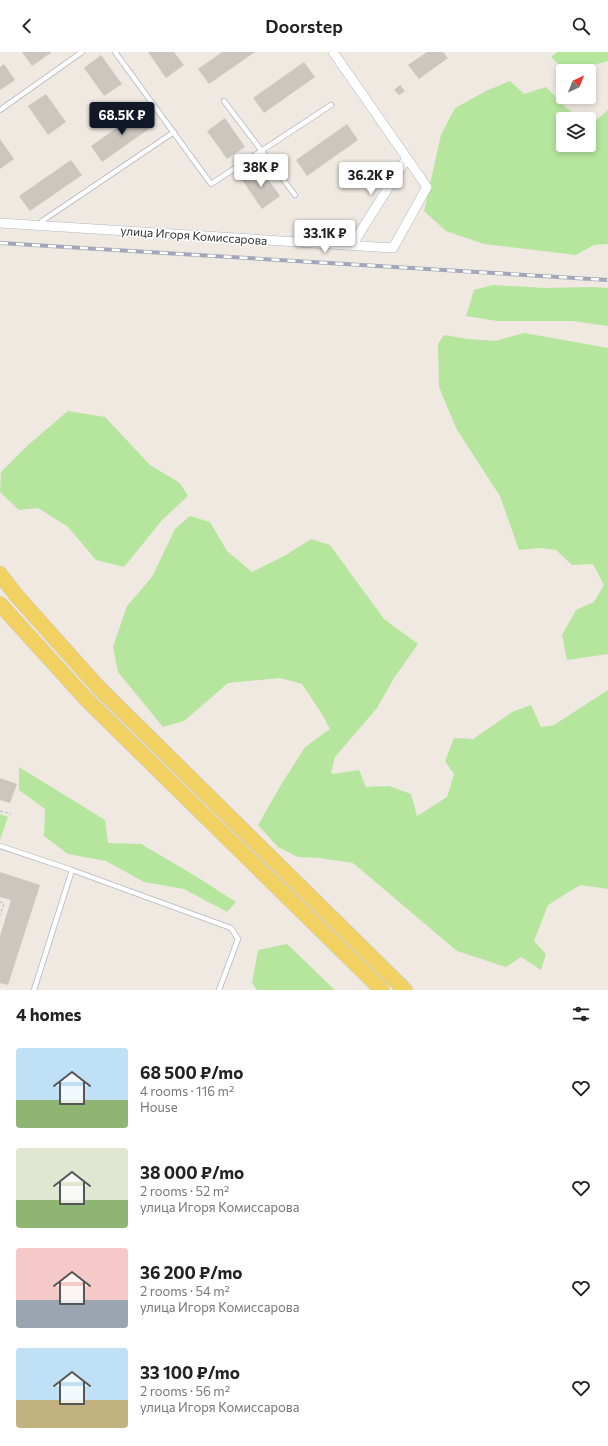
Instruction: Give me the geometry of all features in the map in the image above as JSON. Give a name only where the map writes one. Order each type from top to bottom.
[{"type":"main road","points":[[0,574],[16,595],[99,688],[405,990]]},
{"type":"main road","points":[[0,604],[87,700],[382,990]]},
{"type":"street","name":"улица Игоря Комиссарова","points":[[0,223],[393,248],[427,187],[333,52]]},
{"type":"street","points":[[352,245],[407,158]]},
{"type":"lane","points":[[0,110],[82,52]]},
{"type":"lane","points":[[115,52],[211,184],[331,105]]},
{"type":"lane","points":[[224,101],[295,195]]},
{"type":"lane","points":[[42,221],[174,132]]},
{"type":"lane","points":[[0,846],[72,870],[231,928],[238,939],[219,990]]},
{"type":"lane","points":[[34,990],[72,870]]},
{"type":"path","points":[[0,811],[11,814]]},
{"type":"path","points":[[0,902],[4,903],[0,915]]},
{"type":"green space","points":[[557,52],[608,52],[608,61],[596,64],[558,64],[551,57]]},
{"type":"green space","points":[[510,81],[524,94],[546,87],[556,98],[556,104],[562,104],[572,112],[556,112],[556,152],[596,152],[596,120],[608,110],[608,244],[594,245],[576,255],[484,244],[446,231],[424,211],[441,135],[455,108],[486,91]]},
{"type":"green space","points":[[493,285],[545,288],[608,288],[608,326],[572,321],[497,321],[466,316],[474,290]]},
{"type":"green space","points":[[524,333],[608,348],[608,654],[567,660],[562,635],[576,610],[594,602],[604,585],[593,564],[572,565],[556,550],[540,548],[519,550],[500,496],[457,430],[439,387],[438,344],[444,335],[495,341]]},
{"type":"green space","points":[[68,411],[105,417],[150,465],[180,483],[188,496],[163,519],[124,567],[96,560],[68,527],[38,508],[19,510],[0,492],[1,472],[28,445]]},
{"type":"green space","points":[[190,516],[210,522],[227,551],[252,572],[286,555],[311,539],[330,545],[384,619],[418,644],[394,678],[377,708],[335,757],[331,772],[333,774],[359,770],[366,787],[389,786],[411,794],[417,816],[447,797],[454,774],[445,761],[454,738],[473,739],[512,712],[531,705],[541,727],[554,725],[608,690],[608,889],[580,885],[548,905],[534,941],[546,954],[541,970],[521,957],[506,967],[457,951],[353,863],[319,858],[298,857],[278,847],[258,825],[305,747],[330,729],[302,684],[280,678],[228,683],[184,721],[163,727],[118,672],[113,647],[127,606],[152,577],[175,529]]},
{"type":"green space","points":[[19,767],[105,820],[108,843],[141,844],[236,902],[227,912],[184,889],[144,882],[106,861],[68,854],[44,836],[45,809],[19,790]]},
{"type":"green space","points":[[0,814],[8,817],[0,840]]},
{"type":"green space","points":[[287,944],[335,990],[257,990],[252,983],[258,950]]},
{"type":"building","points":[[22,52],[52,52],[32,66]]},
{"type":"building","points":[[148,52],[174,52],[184,65],[166,78]]},
{"type":"building","points":[[222,52],[255,52],[209,84],[198,69]]},
{"type":"building","points":[[427,52],[443,52],[448,58],[419,79],[408,65]]},
{"type":"building","points":[[101,55],[122,84],[104,96],[84,68]]},
{"type":"building","points":[[304,62],[315,77],[264,113],[253,98]]},
{"type":"building","points":[[4,64],[15,80],[0,90],[0,67]]},
{"type":"building","points":[[400,85],[405,91],[399,95],[394,90]]},
{"type":"building","points":[[46,94],[66,122],[48,135],[28,106]]},
{"type":"building","points":[[142,110],[153,126],[102,162],[91,146]]},
{"type":"building","points":[[225,118],[245,147],[227,159],[207,131]]},
{"type":"building","points":[[347,124],[358,140],[307,176],[296,160]]},
{"type":"building","points":[[0,139],[14,159],[0,169]]},
{"type":"building","points":[[71,160],[82,175],[30,211],[19,196]]},
{"type":"building","points":[[260,168],[280,196],[262,209],[242,180]]},
{"type":"building","points":[[0,778],[17,784],[10,803],[0,800]]},
{"type":"building","points":[[0,872],[40,885],[8,985],[0,983],[0,936],[11,900],[0,897]]},
{"type":"railway","points":[[0,243],[608,280]]}]
